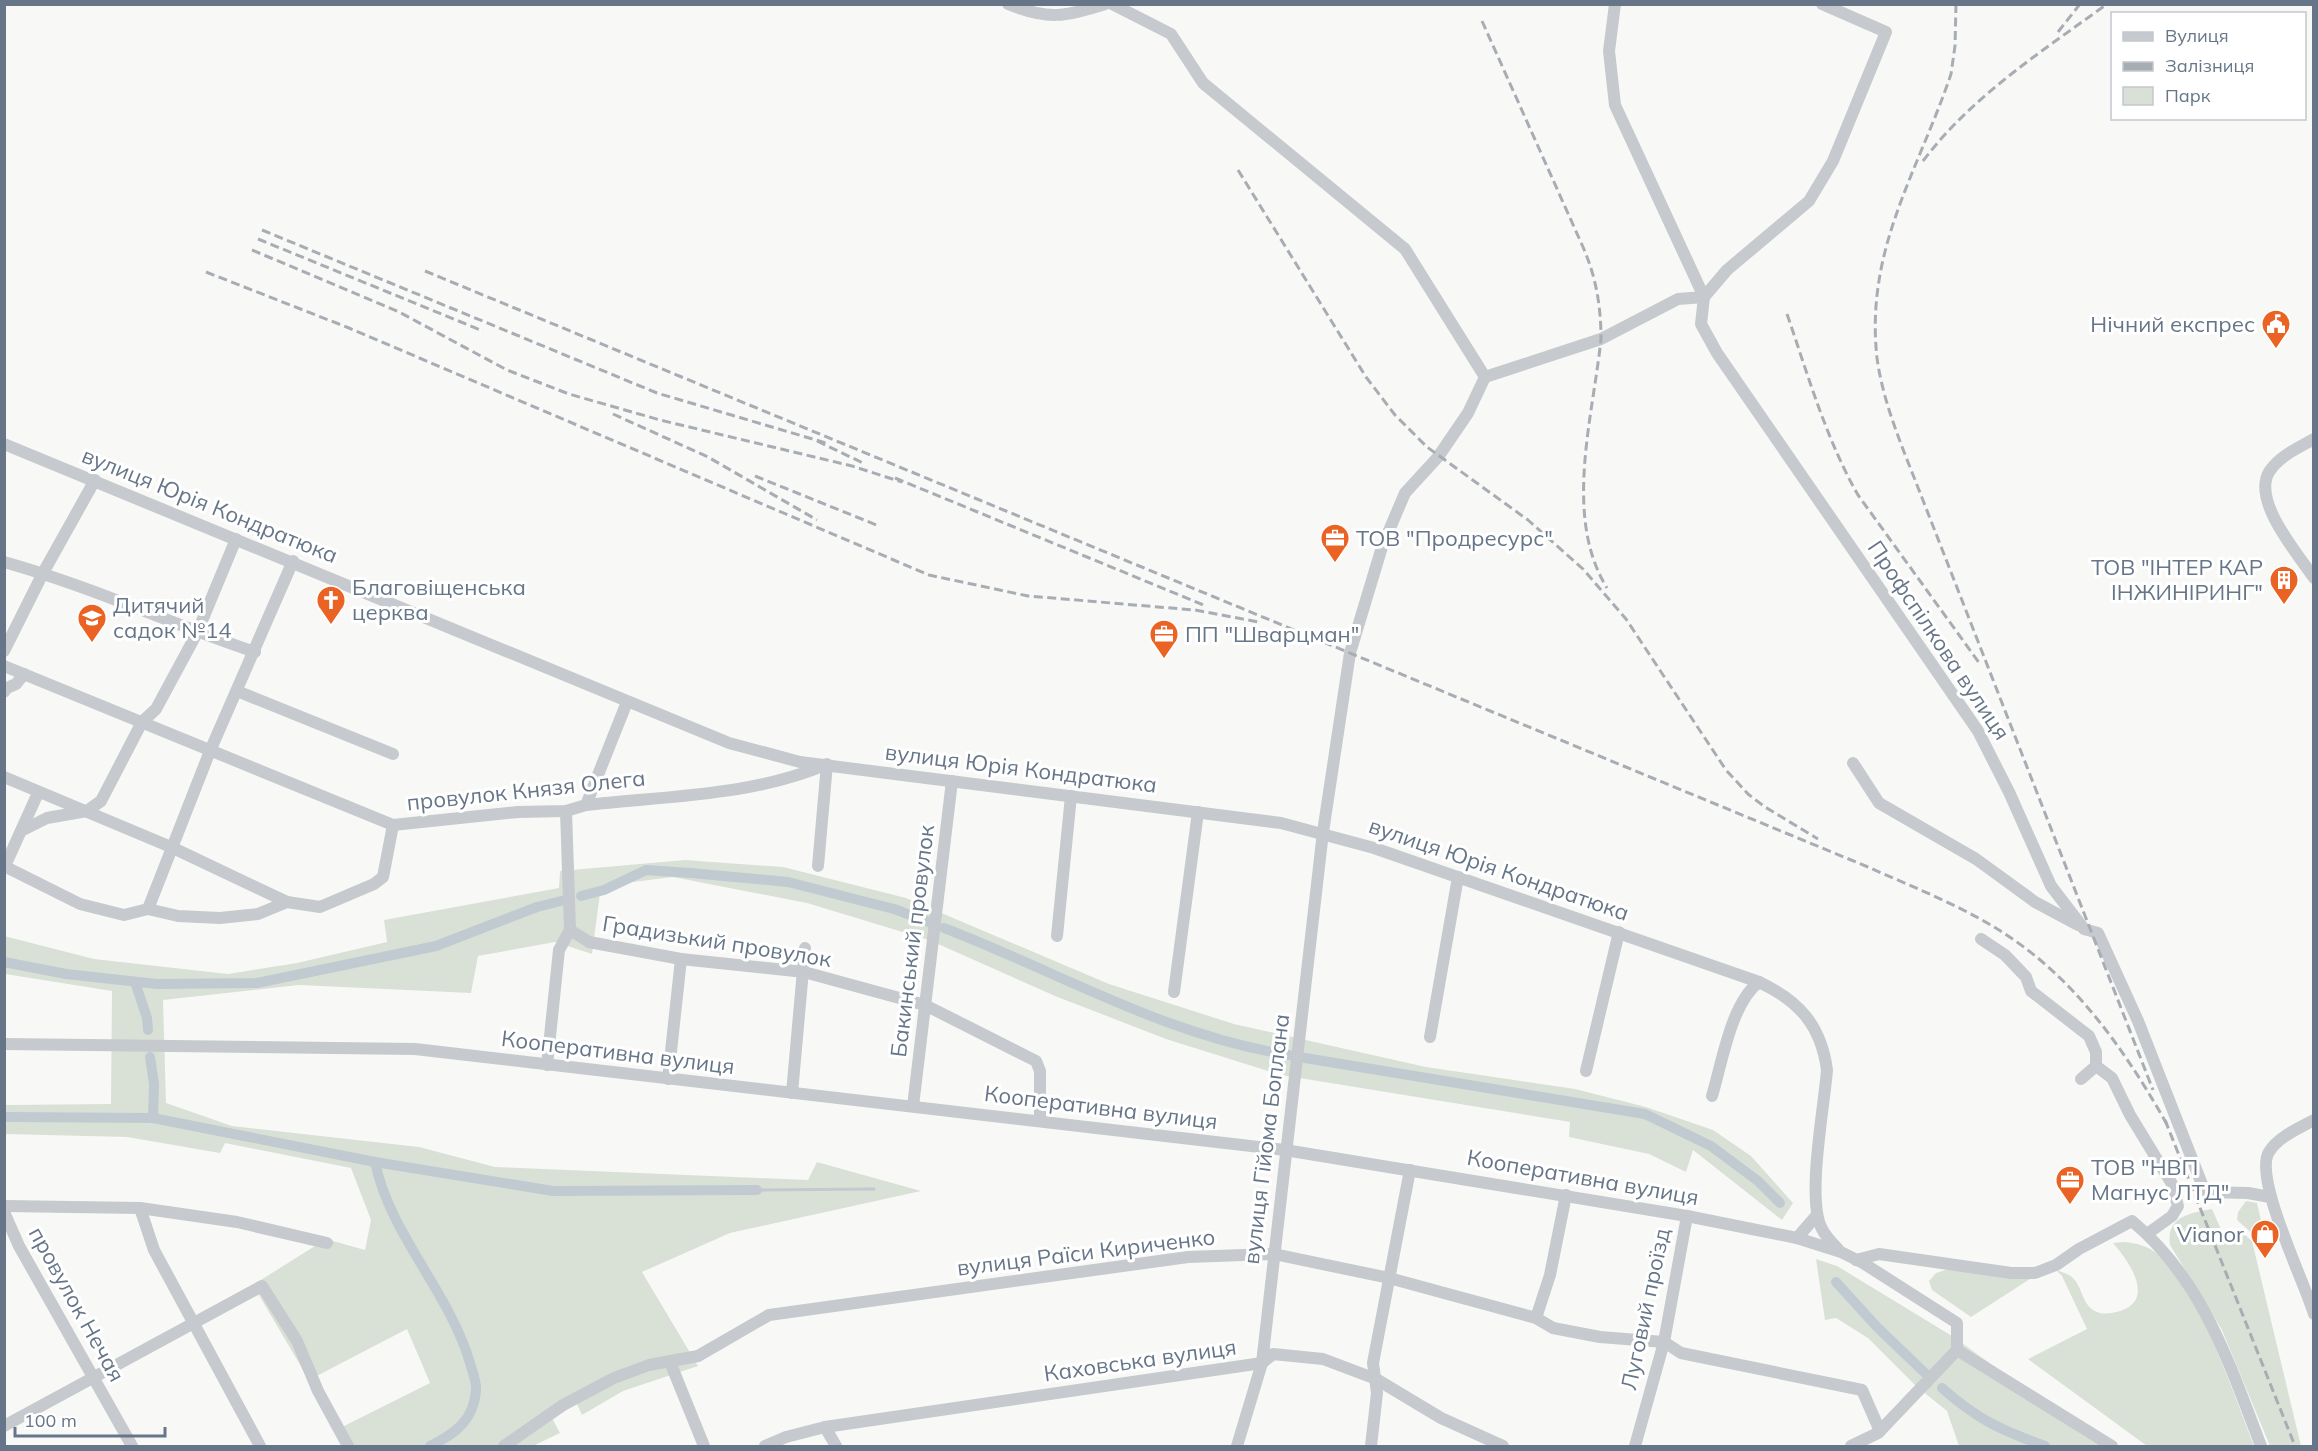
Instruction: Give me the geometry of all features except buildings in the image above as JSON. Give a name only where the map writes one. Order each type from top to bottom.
[{"type":"street","points":[[1008,4],[1037,15],[1080,12],[1105,4]]},
{"type":"street","points":[[1112,4],[1171,34],[1203,83],[1405,249],[1485,377],[1601,339],[1678,299],[1704,297],[1727,270],[1809,201],[1833,160],[1886,32],[1822,4]]},
{"type":"street","name":"Профспілкова вулиця","points":[[1615,4],[1609,51],[1615,105],[1704,297],[1701,324],[1717,353],[1978,731],[2009,792],[2050,886],[2084,928],[2098,933],[2138,1021],[2205,1192],[2248,1193],[2270,1197]]},
{"type":"street","name":"вулиця Гійома Боплана","points":[[1237,1446],[1262,1363],[1323,832],[1350,653],[1382,547],[1405,493],[1438,457],[1462,422],[1485,377]]},
{"type":"street","points":[[2313,439],[2285,455],[2269,473],[2265,496],[2272,514],[2313,576]]},
{"type":"street","name":"вулиця Юрія Кондратюка","points":[[4,444],[293,561],[729,743],[800,762],[1281,823],[1323,832],[1759,982],[1784,994],[1807,1016],[1825,1055],[1827,1070],[1818,1171],[1817,1215],[1827,1238],[1841,1252]]},
{"type":"street","points":[[4,651],[43,573],[95,480]]},
{"type":"street","points":[[21,831],[47,818],[87,811],[100,801],[142,722],[156,709],[197,633],[236,539]]},
{"type":"street","points":[[148,909],[210,751],[293,561]]},
{"type":"street","points":[[4,562],[43,573],[197,633],[255,652]]},
{"type":"street","name":"провулок Князя Олега","points":[[4,666],[393,825],[518,812],[566,811],[586,805],[761,785],[800,776],[827,764]]},
{"type":"street","points":[[4,692],[16,684],[24,674]]},
{"type":"street","points":[[237,691],[393,754]]},
{"type":"street","points":[[586,805],[627,702]]},
{"type":"street","points":[[1853,763],[1879,802],[1976,859],[2035,902],[2084,928]]},
{"type":"street","points":[[818,866],[827,764]]},
{"type":"street","points":[[4,777],[171,847],[288,902],[320,906],[374,884],[383,877],[393,825]]},
{"type":"street","name":"Бакинський провулок","points":[[913,1106],[952,781]]},
{"type":"street","points":[[38,793],[5,866],[80,904],[124,915],[148,909],[178,916],[220,918],[258,914],[288,902]]},
{"type":"street","points":[[1057,936],[1071,796]]},
{"type":"street","points":[[547,1065],[559,950],[570,930],[566,811]]},
{"type":"street","points":[[1174,992],[1198,812]]},
{"type":"street","points":[[1430,1037],[1458,877]]},
{"type":"street","name":"Градизький провулок","points":[[570,930],[589,942],[681,959],[804,972],[925,1005],[1036,1061],[1040,1071],[1040,1120]]},
{"type":"street","points":[[1586,1071],[1619,932]]},
{"type":"street","points":[[1981,939],[2005,955],[2026,977],[2031,991],[2089,1036],[2096,1052],[2096,1066],[2081,1079]]},
{"type":"street","points":[[792,1093],[805,948]]},
{"type":"street","points":[[669,1079],[681,959]]},
{"type":"street","points":[[1712,1096],[1739,1007],[1749,990],[1759,982]]},
{"type":"street","name":"Кооперативна вулиця","points":[[4,1044],[415,1049],[1286,1150],[1566,1195],[1797,1238],[1841,1252],[1957,1323],[1957,1350]]},
{"type":"street","points":[[2096,1066],[2112,1078],[2130,1115],[2172,1184],[2178,1206],[2172,1216],[2147,1234]]},
{"type":"street","points":[[2313,1120],[2286,1136],[2269,1150],[2264,1166],[2270,1197],[2313,1314]]},
{"type":"street","points":[[1371,1446],[1377,1393],[1374,1363],[1410,1170]]},
{"type":"street","points":[[1536,1318],[1550,1275],[1566,1195]]},
{"type":"street","points":[[4,1206],[140,1208],[237,1222],[327,1244]]},
{"type":"street","points":[[140,1208],[154,1250],[191,1324],[260,1446]]},
{"type":"street","name":"провулок Нечая","points":[[4,1212],[19,1246],[132,1446]]},
{"type":"street","points":[[1797,1238],[1817,1215]]},
{"type":"street","name":"Луговий проїзд","points":[[1635,1446],[1665,1342],[1687,1216]]},
{"type":"street","points":[[1856,1260],[1879,1254],[2011,1273],[2035,1273],[2056,1264],[2132,1221],[2158,1243],[2186,1278],[2215,1332],[2261,1446]]},
{"type":"street","name":"вулиця Раїси Кириченко","points":[[504,1446],[563,1405],[614,1378],[650,1365],[698,1356],[770,1316],[1188,1257],[1274,1254],[1389,1278],[1536,1318],[1553,1328],[1600,1337],[1665,1342],[1680,1353],[1862,1390],[1880,1431]]},
{"type":"street","points":[[4,1426],[262,1286],[297,1341],[318,1390],[348,1446]]},
{"type":"street","points":[[1851,1446],[1880,1431],[1957,1350],[2112,1446]]},
{"type":"street","name":"Каховська вулиця","points":[[765,1446],[786,1437],[825,1427],[1262,1363],[1272,1354],[1323,1359],[1376,1379],[1441,1418],[1503,1446]]},
{"type":"street","points":[[670,1362],[704,1446]]},
{"type":"street","points":[[825,1427],[836,1446]]},
{"type":"green space","points":[[685,860],[783,867],[906,898],[1109,984],[1234,1024],[1426,1067],[1575,1089],[1646,1107],[1713,1130],[1751,1156],[1793,1203],[1782,1220],[1693,1150],[1686,1172],[1649,1154],[1569,1137],[1570,1122],[1281,1075],[1166,1039],[1055,996],[929,940],[807,903],[673,877],[601,886],[592,954],[555,942],[478,956],[471,993],[299,985],[163,1000],[166,1103],[232,1126],[419,1147],[495,1167],[808,1180],[817,1162],[921,1191],[730,1233],[642,1272],[698,1366],[623,1391],[582,1415],[577,1404],[552,1418],[560,1433],[533,1446],[344,1446],[336,1430],[430,1383],[407,1329],[309,1380],[253,1285],[326,1239],[365,1250],[371,1220],[351,1168],[225,1143],[220,1153],[127,1137],[5,1134],[5,1105],[111,1104],[112,991],[5,974],[4,936],[94,959],[228,974],[297,963],[387,942],[384,920],[559,888],[560,871]]},
{"type":"green space","points":[[2246,1201],[2257,1203],[2263,1229],[2259,1236],[2255,1236],[2237,1220],[2238,1212]]},
{"type":"green space","points":[[2212,1209],[2223,1234],[2243,1233],[2252,1241],[2301,1446],[2270,1446],[2222,1330],[2170,1245],[2170,1236],[2175,1222],[2195,1212]]},
{"type":"green space","points":[[2125,1242],[2141,1245],[2155,1252],[2171,1267],[2186,1288],[2213,1342],[2254,1446],[2147,1446],[2028,1359],[2087,1329],[2062,1276],[2056,1270],[2073,1278],[2088,1306],[2097,1312],[2111,1313],[2131,1306],[2138,1289],[2136,1280],[2126,1260],[2113,1243]]},
{"type":"green space","points":[[1816,1259],[1837,1266],[1952,1336],[2105,1446],[1959,1446],[1947,1411],[1916,1386],[1868,1338],[1836,1318],[1825,1320]]},
{"type":"green space","points":[[1948,1269],[2030,1279],[1971,1317],[1932,1290],[1929,1281],[1936,1273]]},
{"type":"waterway","points":[[581,896],[604,890],[646,870],[691,873],[788,882],[894,909],[929,922]]},
{"type":"waterway","points":[[4,962],[66,974],[157,984],[257,983],[436,946],[537,907],[561,901]]},
{"type":"waterway","points":[[944,928],[1156,1018],[1243,1046],[1289,1055]]},
{"type":"waterway","points":[[135,982],[147,1018],[148,1030]]},
{"type":"waterway","points":[[150,1057],[154,1084],[153,1118]]},
{"type":"waterway","points":[[1305,1058],[1645,1114],[1711,1146],[1758,1181],[1780,1203]]},
{"type":"waterway","points":[[4,1117],[153,1118],[375,1162],[553,1191],[757,1190]]},
{"type":"waterway","points":[[375,1162],[393,1214],[461,1337],[476,1384],[471,1410],[462,1425],[430,1446]]},
{"type":"waterway","points":[[757,1190],[874,1189]]},
{"type":"waterway","points":[[1836,1282],[1877,1327],[1926,1374]]},
{"type":"waterway","points":[[1942,1388],[1991,1423],[2045,1446]]},
{"type":"railway","points":[[1956,4],[1955,46],[1951,74],[1886,246],[1875,319],[1877,358],[1888,407],[1905,454],[2153,1090]]},
{"type":"railway","points":[[2058,32],[2080,4]]},
{"type":"railway","points":[[1923,161],[1942,138],[1985,95],[2107,4]]},
{"type":"railway","points":[[1482,21],[1588,258],[1599,303],[1601,339],[1584,466],[1584,499],[1586,530],[1594,560],[1607,588]]},
{"type":"railway","points":[[1238,170],[1366,377],[1395,415],[1427,447],[1528,520],[1583,569],[1626,619],[1726,770],[1748,794],[1765,807],[1818,839]]},
{"type":"railway","points":[[262,230],[657,393],[826,443]]},
{"type":"railway","points":[[258,239],[483,331]]},
{"type":"railway","points":[[252,250],[399,312],[507,370],[569,394],[660,420],[852,466],[902,482]]},
{"type":"railway","points":[[425,271],[1868,867],[1961,909],[1997,929],[2038,958],[2082,1001],[2138,1076],[2169,1128]]},
{"type":"railway","points":[[206,272],[349,328],[929,575],[1028,596],[1195,610],[1259,622]]},
{"type":"railway","points":[[1787,314],[1836,452],[1858,495],[1980,664]]},
{"type":"railway","points":[[613,414],[708,457],[817,520]]},
{"type":"railway","points":[[817,441],[863,463]]},
{"type":"railway","points":[[755,476],[879,526]]},
{"type":"railway","points":[[895,478],[1206,606]]},
{"type":"railway","points":[[2165,1120],[2295,1446]]},
{"type":"place","name":"Нічний експрес","points":[[2276,350]]},
{"type":"place","name":"ТОВ \"Продресурс\"","points":[[1335,564]]},
{"type":"place","name":"ТОВ \"ІНТЕР КАР ІНЖИНІРИНГ\"","points":[[2284,606]]},
{"type":"place","name":"Благовіщенська церква","points":[[331,626]]},
{"type":"place","name":"Дитячий садок №14","points":[[92,644]]},
{"type":"place","name":"ПП \"Шварцман\"","points":[[1164,660]]},
{"type":"place","name":"ТОВ \"НВП Магнус ЛТД\"","points":[[2070,1206]]},
{"type":"place","name":"Vianor","points":[[2265,1260]]}]
